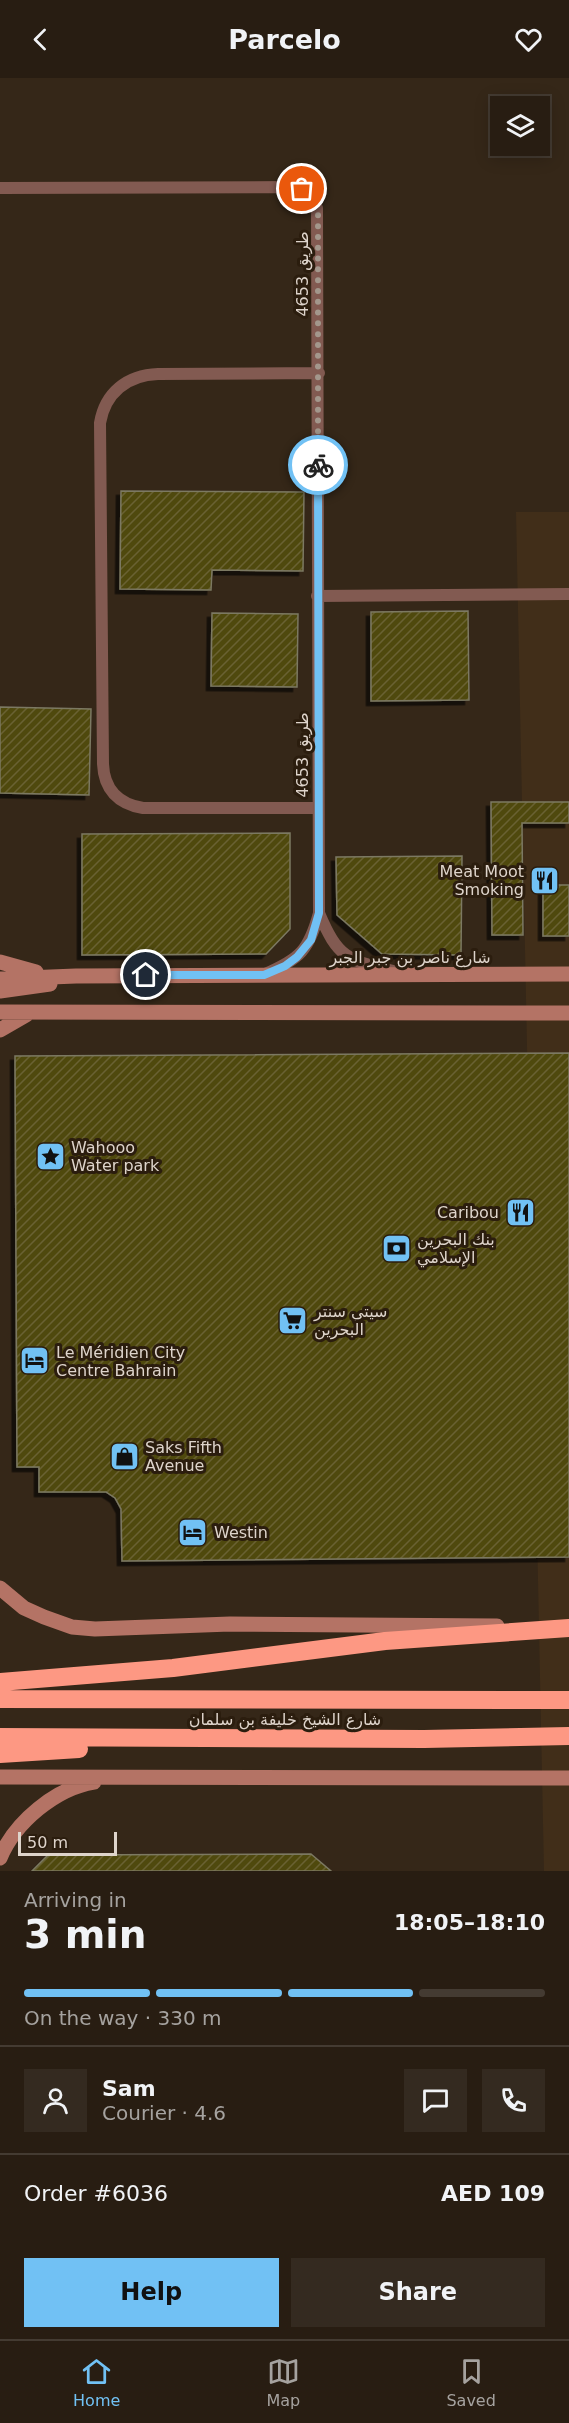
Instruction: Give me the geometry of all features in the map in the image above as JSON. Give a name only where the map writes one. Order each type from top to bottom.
[{"type":"highway","points":[[0,1682],[172,1668],[396,1640],[569,1627]]},
{"type":"highway","name":"شارع الشيخ خليفة بن سلمان","points":[[0,1699],[477,1700],[569,1698]]},
{"type":"highway","name":"شارع الشيخ خليفة بن سلمان","points":[[0,1737],[424,1739],[569,1736]]},
{"type":"highway","points":[[0,1754],[273,1739]]},
{"type":"highway","points":[[424,1739],[569,1746]]},
{"type":"main road","points":[[0,962],[56,977]]},
{"type":"main road","name":"شارع ناصر بن جبر الجبر","points":[[0,979],[76,976],[569,974]]},
{"type":"main road","points":[[0,991],[41,986],[76,976]]},
{"type":"main road","points":[[0,1012],[569,1013]]},
{"type":"main road","points":[[0,1030],[18,1018],[33,1013]]},
{"type":"main road","points":[[0,1588],[24,1608],[44,1617],[72,1627],[95,1629],[230,1624],[569,1627]]},
{"type":"main road","points":[[0,1777],[569,1778]]},
{"type":"main road","points":[[0,1858],[3,1850],[28,1818],[56,1794],[91,1782],[142,1777]]},
{"type":"street","name":"طريق 4653","points":[[0,188],[289,187],[302,189],[315,201],[318,214],[319,373],[317,596],[319,913],[311,940],[297,957],[285,966],[264,975]]},
{"type":"street","points":[[318,808],[143,808],[120,800],[109,788],[105,780],[103,764],[100,423],[110,397],[123,384],[140,376],[319,373]]},
{"type":"street","points":[[317,596],[569,594]]},
{"type":"street","name":"طريق 4653","points":[[319,913],[330,940],[356,962],[410,975]]},
{"type":"shaded area","points":[[516,512],[569,512],[569,1871],[544,1871]]},
{"type":"building","points":[[121,491],[304,492],[303,571],[212,570],[211,590],[120,589]]},
{"type":"building","points":[[468,611],[469,700],[371,701],[371,612]]},
{"type":"building","points":[[212,613],[298,614],[297,687],[211,686]]},
{"type":"building","points":[[0,707],[91,709],[89,795],[0,793]]},
{"type":"building","points":[[491,802],[569,802],[569,823],[522,823],[523,935],[492,935]]},
{"type":"building","points":[[290,833],[290,929],[266,954],[82,955],[82,834]]},
{"type":"building","points":[[462,856],[461,955],[382,954],[337,915],[336,857]]},
{"type":"building","points":[[543,885],[569,885],[569,936],[543,936]]},
{"type":"building","name":"سيتي سنتر البحرين","points":[[569,1053],[569,1557],[122,1561],[121,1509],[115,1498],[106,1492],[39,1492],[39,1467],[17,1467],[15,1056]]},
{"type":"building","points":[[311,1854],[331,1871],[32,1871],[48,1855]]},
{"type":"way so far","points":[[302,189],[312,196],[318,214],[318,465]]},
{"type":"place","name":"Meat Moot Smoking","points":[[545,880]]},
{"type":"place","name":"Wahooo Water park","points":[[50,1156]]},
{"type":"place","name":"Caribou","points":[[520,1212]]},
{"type":"place","name":"بنك البحرين الإسلامي","points":[[396,1248]]},
{"type":"place","name":"سيتي سنتر البحرين","points":[[293,1320]]},
{"type":"place","name":"Le Méridien City Centre Bahrain","points":[[35,1361]]},
{"type":"place","name":"Saks Fifth Avenue","points":[[124,1456]]},
{"type":"place","name":"Westin","points":[[193,1532]]},
{"type":"route","points":[[146,975],[264,975],[285,966],[297,957],[311,940],[319,913],[318,465]]}]
